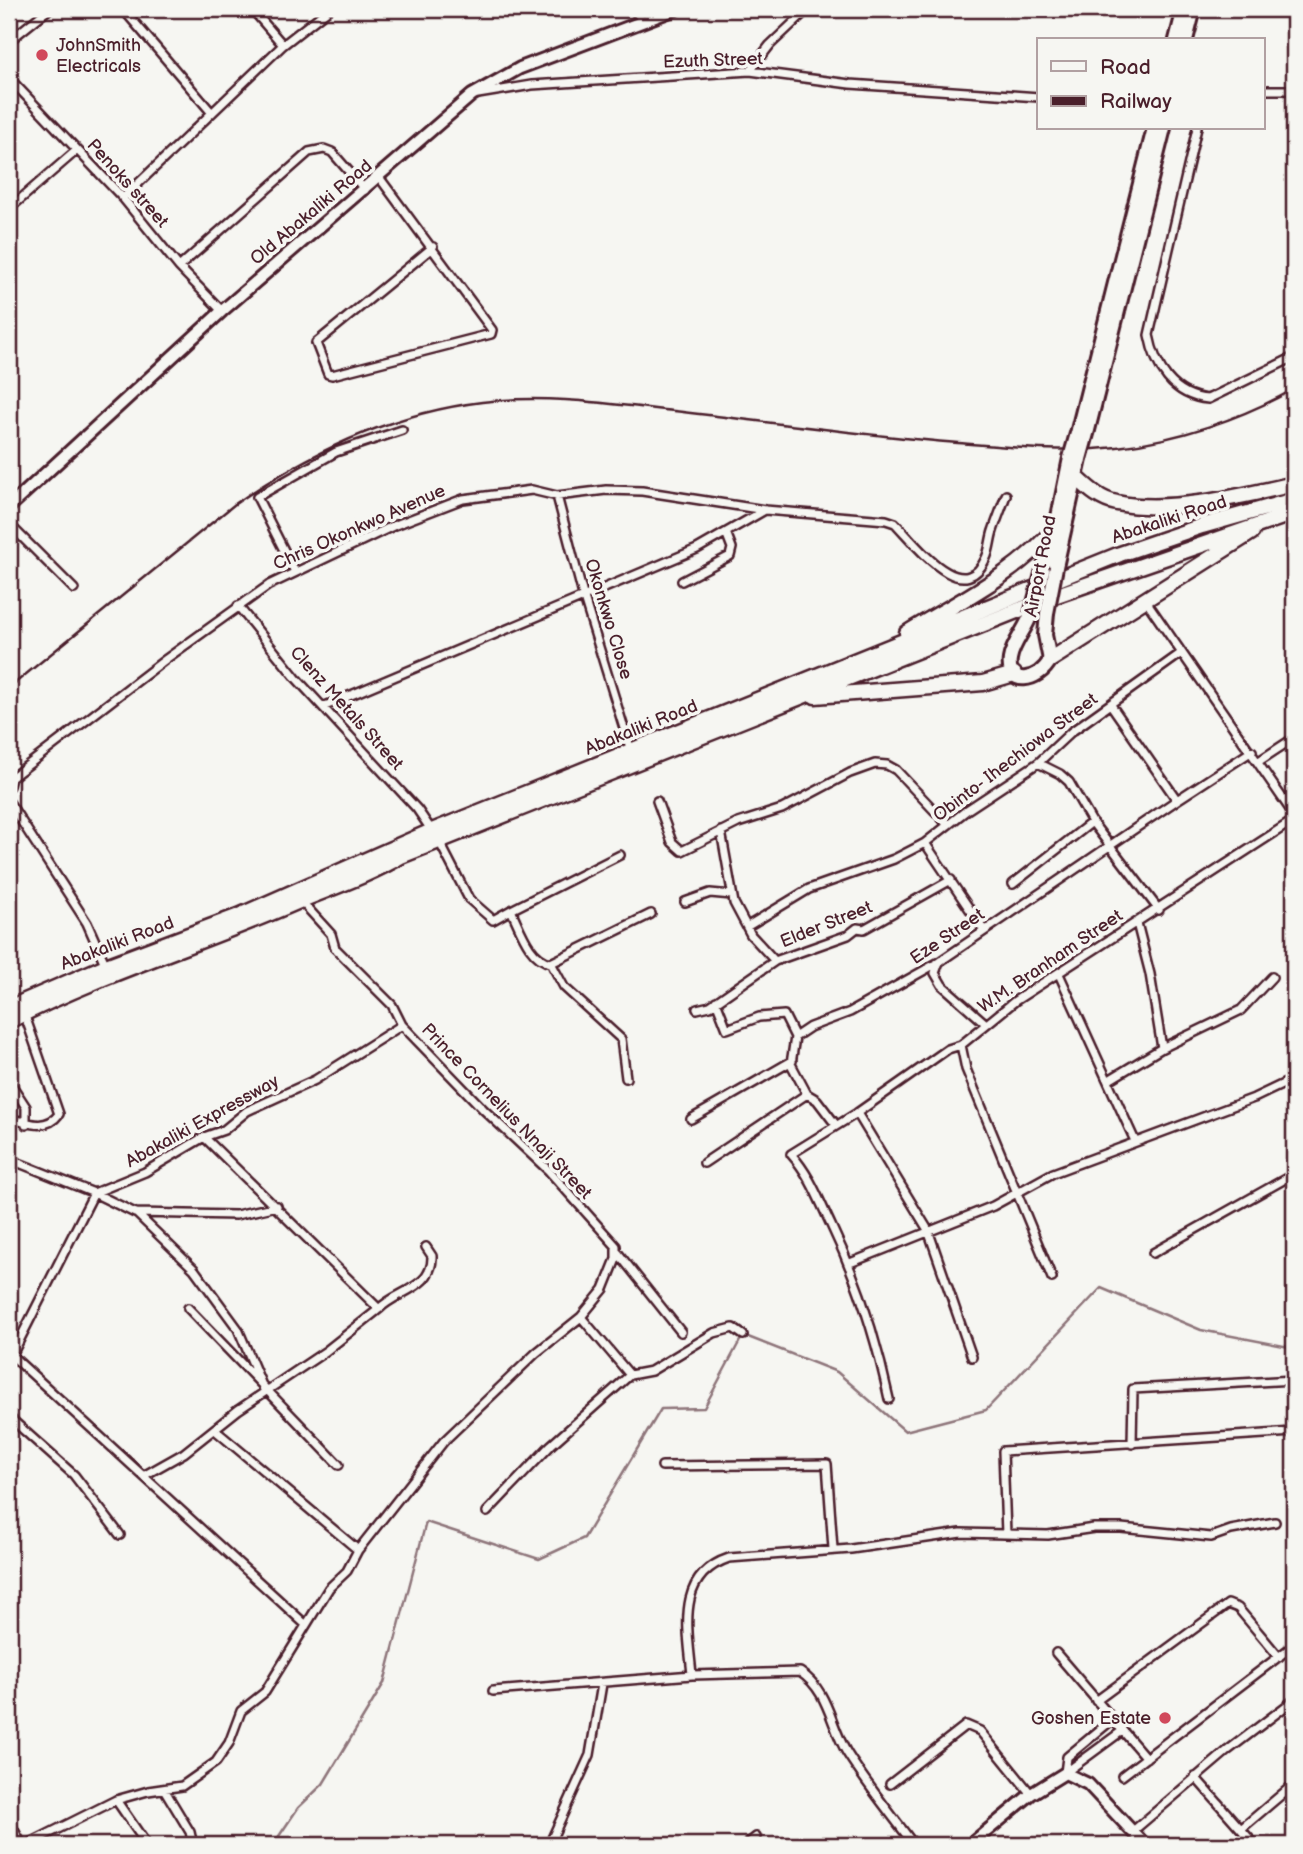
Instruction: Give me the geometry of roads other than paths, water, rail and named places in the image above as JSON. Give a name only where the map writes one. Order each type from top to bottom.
[{"type":"highway","points":[[1076,477],[1104,498],[1117,503],[1139,504],[1194,504],[1294,484]]},
{"type":"highway","name":"Abakaliki Road","points":[[9,1008],[106,966],[239,916],[631,751],[1120,554],[1202,526],[1294,500]]},
{"type":"highway","name":"Abakaliki Road","points":[[9,1021],[301,901],[435,835],[800,697],[1057,595],[1294,513]]},
{"type":"highway","points":[[1050,660],[1271,520]]},
{"type":"highway","points":[[874,654],[1014,567],[1038,548],[1056,527]]},
{"type":"highway","points":[[800,697],[983,683],[1014,674]]},
{"type":"highway","points":[[9,1828],[18,1845]]},
{"type":"main road","name":"Old Abakaliki Road","points":[[9,507],[222,311],[472,95],[520,68],[676,9]]},
{"type":"main road","points":[[1177,38],[1184,9]]},
{"type":"main road","points":[[1187,38],[1194,9]]},
{"type":"main road","name":"Airport Road","points":[[1083,430],[1154,130]]},
{"type":"main road","name":"Airport Road","points":[[1050,660],[1045,635],[1056,527],[1163,130]]},
{"type":"main road","name":"Airport Road","points":[[1014,674],[1009,664],[1011,654],[1050,568],[1076,477],[1075,459]]},
{"type":"main road","points":[[1014,674],[1022,679],[1034,678],[1044,672],[1050,660]]},
{"type":"main road","points":[[970,1845],[1031,1794],[1065,1773],[1088,1784],[1145,1845]]},
{"type":"street","points":[[9,41],[49,9]]},
{"type":"street","points":[[123,9],[212,113]]},
{"type":"street","points":[[252,9],[283,45]]},
{"type":"street","points":[[123,198],[283,45],[329,9]]},
{"type":"street","points":[[633,9],[644,22]]},
{"type":"street","points":[[750,71],[770,45],[808,9]]},
{"type":"street","name":"Ezuth Street","points":[[472,95],[532,85],[750,71],[850,84],[1037,97]]},
{"type":"street","name":"Penoks street","points":[[9,78],[123,198],[179,267],[222,311]]},
{"type":"street","points":[[1264,90],[1294,90]]},
{"type":"street","points":[[1197,130],[1149,335],[1152,354],[1177,389],[1195,398],[1208,399],[1294,357]]},
{"type":"street","points":[[179,267],[309,152],[324,149],[331,152],[365,190]]},
{"type":"street","points":[[9,209],[77,150]]},
{"type":"street","points":[[379,177],[433,247],[492,330],[491,334],[332,376],[328,374],[316,343],[433,247]]},
{"type":"street","points":[[294,570],[257,497],[336,452],[402,430]]},
{"type":"street","name":"Chris Okonkwo Avenue","points":[[9,786],[11,778],[238,606],[294,570],[426,511],[463,499],[532,490],[557,496],[607,490],[642,491],[765,510],[886,520],[895,523],[943,571],[954,577],[967,578],[979,570],[987,557],[1006,495]]},
{"type":"street","name":"Okonkwo Close","points":[[557,496],[583,595],[631,751]]},
{"type":"street","points":[[325,706],[727,534],[765,510]]},
{"type":"street","points":[[9,524],[74,589]]},
{"type":"street","points":[[682,582],[730,556],[732,548],[727,534]]},
{"type":"street","points":[[1146,601],[1180,654],[1252,751],[1294,815]]},
{"type":"street","name":"Clenz Metals Street","points":[[238,606],[296,678],[325,706],[435,835],[469,899],[493,920],[511,910]]},
{"type":"street","name":"Obinto- Ihechiowa Street","points":[[748,926],[809,889],[894,859],[925,843],[1038,763],[1058,742],[1180,654]]},
{"type":"street","points":[[1111,705],[1177,800]]},
{"type":"street","points":[[1259,761],[1294,738]]},
{"type":"street","name":"Eze Street","points":[[795,1037],[810,1027],[823,1025],[850,1012],[939,962],[984,929],[1068,876],[1108,844],[1252,751]]},
{"type":"street","points":[[1038,763],[1060,774],[1069,782],[1092,822],[1158,910]]},
{"type":"street","points":[[657,801],[676,848],[682,851],[722,831],[782,809],[857,769],[875,764],[896,769],[948,825]]},
{"type":"street","points":[[9,802],[87,923],[106,966]]},
{"type":"street","name":"W.M. Branham Street","points":[[850,1263],[814,1187],[791,1154],[948,1049],[961,1045],[985,1023],[1294,820]]},
{"type":"street","points":[[1013,884],[1092,822]]},
{"type":"street","points":[[722,831],[732,895],[751,935],[775,961]]},
{"type":"street","points":[[925,843],[984,929]]},
{"type":"street","points":[[620,855],[511,910],[536,955],[551,963],[564,988],[621,1039],[626,1078]]},
{"type":"street","name":"Elder Street","points":[[697,1009],[716,1001],[775,961],[848,935],[857,928],[864,929],[951,880]]},
{"type":"street","points":[[685,902],[710,893],[732,895]]},
{"type":"street","name":"Prince Cornelius Nnaji Street","points":[[301,901],[331,934],[335,948],[392,1005],[402,1025],[484,1111],[569,1192],[588,1218],[616,1246],[618,1253],[681,1332]]},
{"type":"street","points":[[551,963],[651,914]]},
{"type":"street","points":[[1137,923],[1162,1048]]},
{"type":"street","points":[[939,962],[934,973],[937,980],[985,1023]]},
{"type":"street","points":[[1059,974],[1135,1141]]},
{"type":"street","points":[[1109,1080],[1162,1048],[1241,1010],[1272,977]]},
{"type":"street","points":[[716,1001],[727,1029],[779,1013],[784,1014],[795,1037],[791,1064],[807,1094],[817,1100],[836,1125]]},
{"type":"street","points":[[9,1118],[26,1125],[49,1122],[59,1114],[24,1013]]},
{"type":"street","name":"Abakaliki Expressway","points":[[94,1193],[145,1172],[204,1137],[224,1130],[247,1111],[314,1080],[402,1025]]},
{"type":"street","points":[[961,1045],[966,1069],[1052,1278]]},
{"type":"street","points":[[691,1119],[793,1061]]},
{"type":"street","points":[[889,1399],[879,1350],[850,1263],[993,1206],[1053,1173],[1254,1098],[1294,1079]]},
{"type":"street","points":[[9,1081],[26,1107],[26,1125]]},
{"type":"street","points":[[704,1163],[807,1094]]},
{"type":"street","points":[[856,1113],[928,1230],[972,1357]]},
{"type":"street","points":[[204,1137],[379,1309]]},
{"type":"street","points":[[9,1159],[94,1193],[135,1213],[194,1269],[231,1319],[264,1390]]},
{"type":"street","points":[[1153,1253],[1294,1174]]},
{"type":"street","points":[[94,1193],[11,1353],[305,1624]]},
{"type":"street","points":[[135,1213],[236,1214],[276,1206]]},
{"type":"street","points":[[145,1475],[215,1430],[264,1390],[319,1356],[379,1309],[416,1287],[429,1274],[432,1256],[426,1247]]},
{"type":"street","points":[[26,1845],[116,1800],[163,1789],[176,1789],[189,1783],[223,1755],[241,1711],[265,1692],[285,1664],[305,1624],[329,1588],[347,1571],[358,1550],[444,1441],[536,1353],[582,1317],[604,1289],[618,1253]]},
{"type":"street","points":[[188,1308],[339,1465]]},
{"type":"street","points":[[582,1317],[630,1374]]},
{"type":"street","points":[[488,1512],[551,1446],[630,1374],[651,1371],[714,1333],[733,1328],[743,1335]]},
{"type":"street","points":[[1132,1444],[1133,1390],[1294,1380]]},
{"type":"street","points":[[9,1417],[74,1475],[120,1535]]},
{"type":"street","points":[[215,1430],[358,1550]]},
{"type":"street","points":[[1006,1534],[1003,1451],[1294,1432]]},
{"type":"street","points":[[662,1466],[827,1464],[833,1549]]},
{"type":"street","points":[[692,1675],[688,1617],[696,1580],[714,1563],[729,1558],[833,1549],[961,1533],[1068,1535],[1094,1528],[1121,1528],[1211,1537],[1275,1522]]},
{"type":"street","points":[[1096,1701],[1228,1604],[1238,1608],[1279,1657]]},
{"type":"street","points":[[1122,1776],[1294,1644]]},
{"type":"street","points":[[1056,1653],[1146,1758]]},
{"type":"street","points":[[493,1691],[692,1675],[800,1672],[813,1681],[832,1714],[846,1751],[914,1845]]},
{"type":"street","points":[[549,1845],[590,1755],[602,1684]]},
{"type":"street","points":[[1133,1831],[1195,1777],[1294,1700]]},
{"type":"street","points":[[1065,1773],[1067,1757],[1113,1719]]},
{"type":"street","points":[[890,1784],[966,1725],[980,1731],[1031,1794]]},
{"type":"street","points":[[1065,1773],[1122,1731]]},
{"type":"street","points":[[1195,1777],[1255,1845]]},
{"type":"street","points":[[1241,1829],[1294,1784]]},
{"type":"street","points":[[163,1789],[190,1832],[193,1845]]},
{"type":"street","points":[[116,1800],[146,1845]]},
{"type":"street","points":[[746,1845],[756,1837]]},
{"type":"waterway","points":[[273,1845],[298,1808],[323,1784],[384,1683],[426,1522],[539,1559],[584,1538],[661,1409],[704,1408],[743,1335],[837,1372],[905,1431],[986,1410],[1101,1288],[1201,1330],[1294,1348]]},
{"type":"railway","points":[[9,688],[235,504],[263,485],[352,438],[416,415],[449,407],[506,400],[578,401],[922,440],[1018,448],[1077,449],[1140,444],[1208,427],[1253,410],[1294,389]]},
{"type":"place","name":"JohnSmith Electricals","points":[[42,55]]},
{"type":"place","name":"Goshen Estate","points":[[1165,1718]]}]
